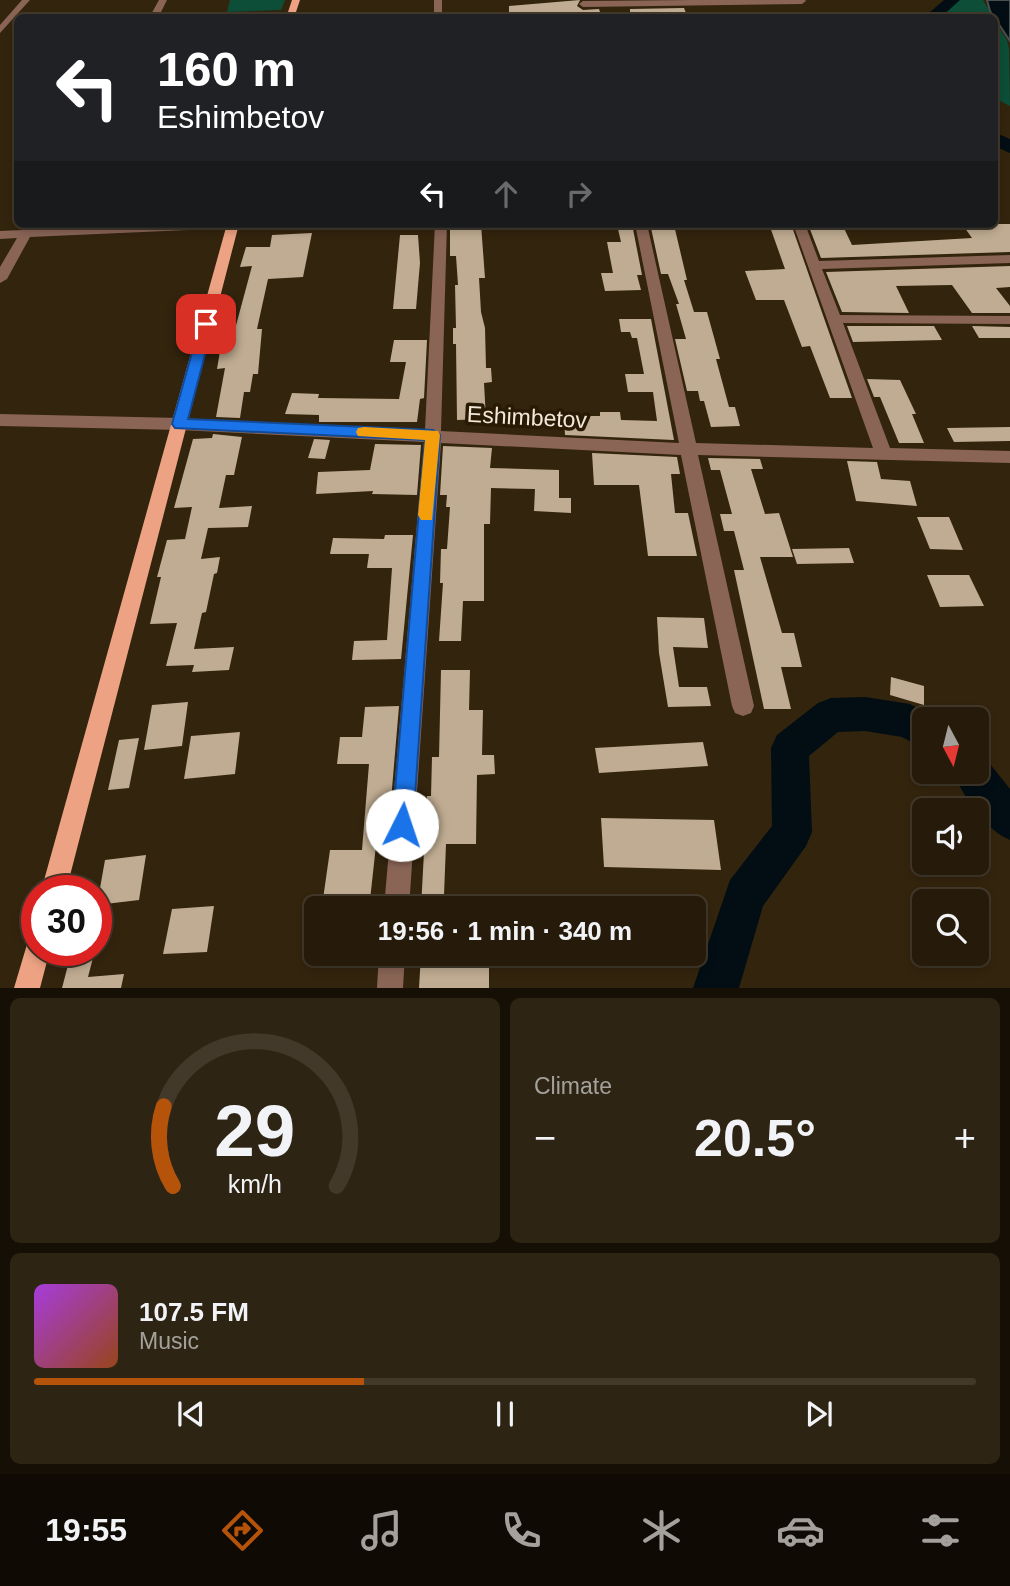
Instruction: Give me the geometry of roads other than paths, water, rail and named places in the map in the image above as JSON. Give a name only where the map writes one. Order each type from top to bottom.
[{"type":"main road","points":[[57,875],[232,228]]},
{"type":"main road","points":[[27,988],[33,966]]},
{"type":"street","points":[[0,30],[26,0]]},
{"type":"street","points":[[582,2],[802,1]]},
{"type":"street","points":[[0,235],[29,229],[70,228]]},
{"type":"street","points":[[397,896],[433,435],[441,228]]},
{"type":"street","points":[[642,228],[743,706]]},
{"type":"street","points":[[801,228],[884,454]]},
{"type":"street","points":[[0,279],[29,229]]},
{"type":"street","points":[[816,265],[1010,259]]},
{"type":"street","points":[[836,319],[1010,320]]},
{"type":"street","name":"Eshimbetov","points":[[0,420],[180,424],[690,449],[1010,457]]},
{"type":"street","points":[[390,988],[392,966]]},
{"type":"waterway","points":[[935,14],[953,0]]},
{"type":"waterway","points":[[998,140],[1010,147]]},
{"type":"waterway","points":[[716,988],[745,895],[792,832],[790,748],[831,715],[865,714],[912,722]]},
{"type":"waterway","points":[[982,784],[1010,820]]}]
